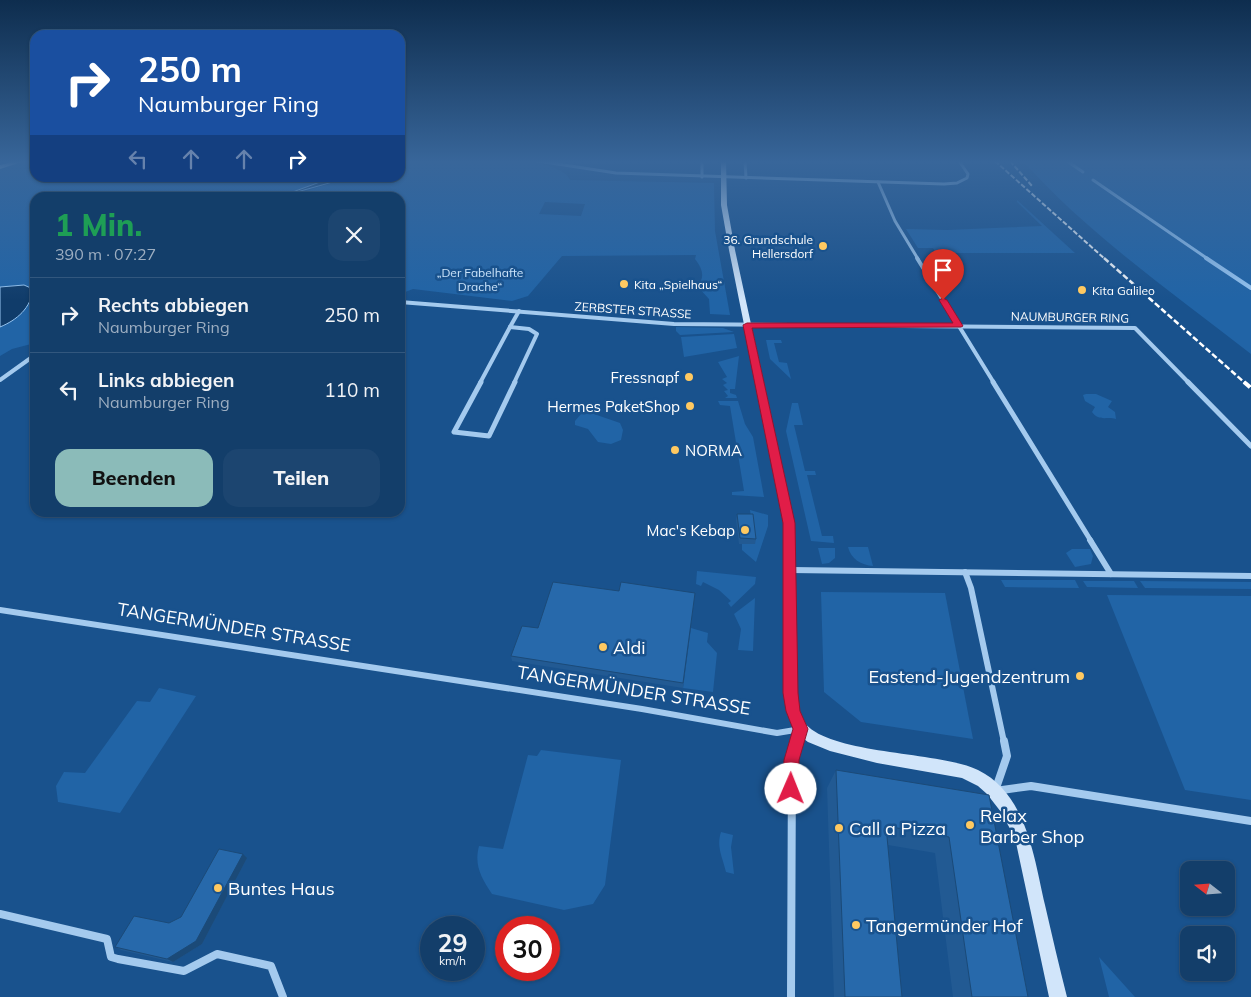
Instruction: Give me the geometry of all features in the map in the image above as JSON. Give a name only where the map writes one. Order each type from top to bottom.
[{"type":"street","points":[[724,208],[789,523],[791,693],[793,711],[801,729],[820,741],[836,747],[970,773],[979,777],[995,791],[1016,822],[1022,838],[1058,997]]},
{"type":"street","points":[[889,208],[907,242],[1111,574]]},
{"type":"street","name":"ZERBSTER STRASSE","points":[[405,302],[621,321],[747,325]]},
{"type":"street","points":[[510,328],[529,329],[537,334],[489,436],[454,432],[519,311]]},
{"type":"street","name":"NAUMBURGER RING","points":[[747,325],[1135,328],[1251,446]]},
{"type":"street","points":[[0,380],[30,359]]},
{"type":"street","points":[[790,570],[1251,576]]},
{"type":"street","points":[[965,572],[971,588],[1007,756],[995,791]]},
{"type":"street","name":"TANGERMÜNDER STRASSE","points":[[0,610],[642,709],[777,733],[801,729]]},
{"type":"street","points":[[791,997],[792,760],[801,729]]},
{"type":"street","points":[[995,791],[1031,786],[1251,821]]},
{"type":"street","points":[[0,914],[107,939],[111,957],[184,971],[216,954],[271,966],[283,997]]},
{"type":"green space","points":[[0,208],[30,208],[30,344],[12,349],[0,356],[0,327],[12,320],[19,311],[24,285],[0,287]]},
{"type":"green space","name":"„Der Fabelhafte Drache“","points":[[405,208],[542,208],[539,214],[581,216],[584,208],[715,208],[715,231],[730,315],[710,314],[709,299],[697,286],[702,276],[700,266],[695,259],[696,255],[562,256],[528,296],[512,301],[413,289],[405,292]]},
{"type":"green space","points":[[1023,208],[1025,208],[1075,253],[936,253],[933,248],[918,248],[906,229],[947,230],[1042,226]]},
{"type":"green space","points":[[1069,208],[1251,208],[1251,354],[1132,262]]},
{"type":"green space","points":[[676,327],[723,328],[734,332],[680,335],[676,331]]},
{"type":"green space","points":[[734,334],[737,348],[684,357],[681,337]]},
{"type":"green space","points":[[766,340],[781,340],[782,343],[774,343],[779,362],[787,363],[791,379],[770,359]]},
{"type":"green space","points":[[739,356],[735,389],[730,389],[730,393],[736,395],[737,398],[725,398],[728,396],[724,391],[728,390],[723,385],[727,383],[722,379],[727,377],[718,362]]},
{"type":"green space","points":[[1096,394],[1112,401],[1108,407],[1115,412],[1116,419],[1097,417],[1092,412],[1095,407],[1085,401],[1083,395]]},
{"type":"green space","points":[[718,401],[738,401],[745,424],[753,437],[764,497],[732,495],[732,492],[744,491],[730,406],[720,405]]},
{"type":"green space","points":[[792,403],[798,403],[803,425],[794,425],[805,471],[815,471],[816,475],[807,475],[822,536],[833,536],[834,543],[811,541],[786,431]]},
{"type":"green space","points":[[591,413],[620,423],[623,430],[621,440],[611,444],[598,442],[588,429],[575,425],[575,421],[581,414]]},
{"type":"green space","points":[[750,510],[768,515],[768,526],[756,562],[742,550],[742,544],[755,544]]},
{"type":"green space","points":[[848,547],[868,547],[873,566],[857,561],[851,555]]},
{"type":"green space","points":[[818,548],[835,548],[835,558],[829,563],[822,564]]},
{"type":"green space","points":[[1072,549],[1090,549],[1093,556],[1091,564],[1075,567],[1066,553]]},
{"type":"green space","points":[[697,571],[756,577],[755,584],[731,607],[728,603],[731,601],[719,590],[703,582],[701,586],[696,584]]},
{"type":"green space","points":[[1001,580],[1075,580],[1079,588],[1005,587]]},
{"type":"green space","points":[[1083,581],[1134,581],[1138,588],[1087,587]]},
{"type":"green space","points":[[1140,581],[1251,582],[1251,589],[1145,588]]},
{"type":"green space","points":[[821,592],[945,593],[973,739],[861,722],[824,692]]},
{"type":"green space","points":[[1107,595],[1251,596],[1251,800],[1185,790]]},
{"type":"green space","points":[[755,598],[753,651],[738,650],[741,629],[734,614]]},
{"type":"green space","points":[[691,628],[708,633],[707,642],[717,653],[713,692],[683,688]]},
{"type":"green space","points":[[159,688],[196,696],[120,813],[58,802],[56,786],[64,772],[85,773],[137,701],[150,702]]},
{"type":"green space","points":[[541,750],[621,760],[605,885],[593,904],[564,910],[492,894],[479,871],[477,859],[479,846],[503,849],[528,755],[537,756]]},
{"type":"green space","points":[[721,832],[733,835],[731,847],[734,874],[726,872],[720,848]]},
{"type":"green space","points":[[1099,957],[1135,997],[1109,997]]},
{"type":"shaded area","points":[[24,285],[30,288],[30,300],[26,308],[17,317],[0,327],[0,287]]},
{"type":"building","name":"Mac's Kebap","points":[[737,514],[753,514],[756,539],[740,538]]},
{"type":"building","name":"Aldi","points":[[553,582],[619,591],[621,582],[695,593],[683,683],[511,656],[522,626],[538,628]]},
{"type":"building","name":"Tangermünder Hof","points":[[836,770],[989,795],[1028,997],[972,997],[949,837],[886,826],[902,997],[845,997]]},
{"type":"building","name":"Buntes Haus","points":[[219,849],[243,854],[196,941],[167,959],[115,947],[134,916],[169,923],[181,917]]},
{"type":"waterway","points":[[1133,208],[1208,259]]},
{"type":"waterway","points":[[1206,258],[1251,288]]},
{"type":"railway","points":[[1047,208],[1105,259]]},
{"type":"railway","points":[[1104,258],[1245,383]]},
{"type":"railway","points":[[1244,382],[1251,388]]},
{"type":"place","name":"36. Grundschule Hellersdorf","points":[[823,246]]},
{"type":"place","name":"Kita „Spielhaus“","points":[[624,284]]},
{"type":"place","name":"Kita Galileo","points":[[1082,290]]},
{"type":"place","name":"Fressnapf","points":[[689,377]]},
{"type":"place","name":"Hermes PaketShop","points":[[690,406]]},
{"type":"place","name":"NORMA","points":[[675,450]]},
{"type":"place","name":"Mac's Kebap","points":[[745,530]]},
{"type":"place","name":"Aldi","points":[[603,647]]},
{"type":"place","name":"Eastend-Jugendzentrum","points":[[1080,676]]},
{"type":"place","name":"Relax Barber Shop","points":[[970,825]]},
{"type":"place","name":"Call a Pizza","points":[[839,828]]},
{"type":"place","name":"Buntes Haus","points":[[218,888]]},
{"type":"place","name":"Tangermünder Hof","points":[[856,925]]},
{"type":"route","points":[[791,789],[792,760],[801,729],[793,711],[791,693],[790,533],[747,325],[958,326],[943,300]]}]
